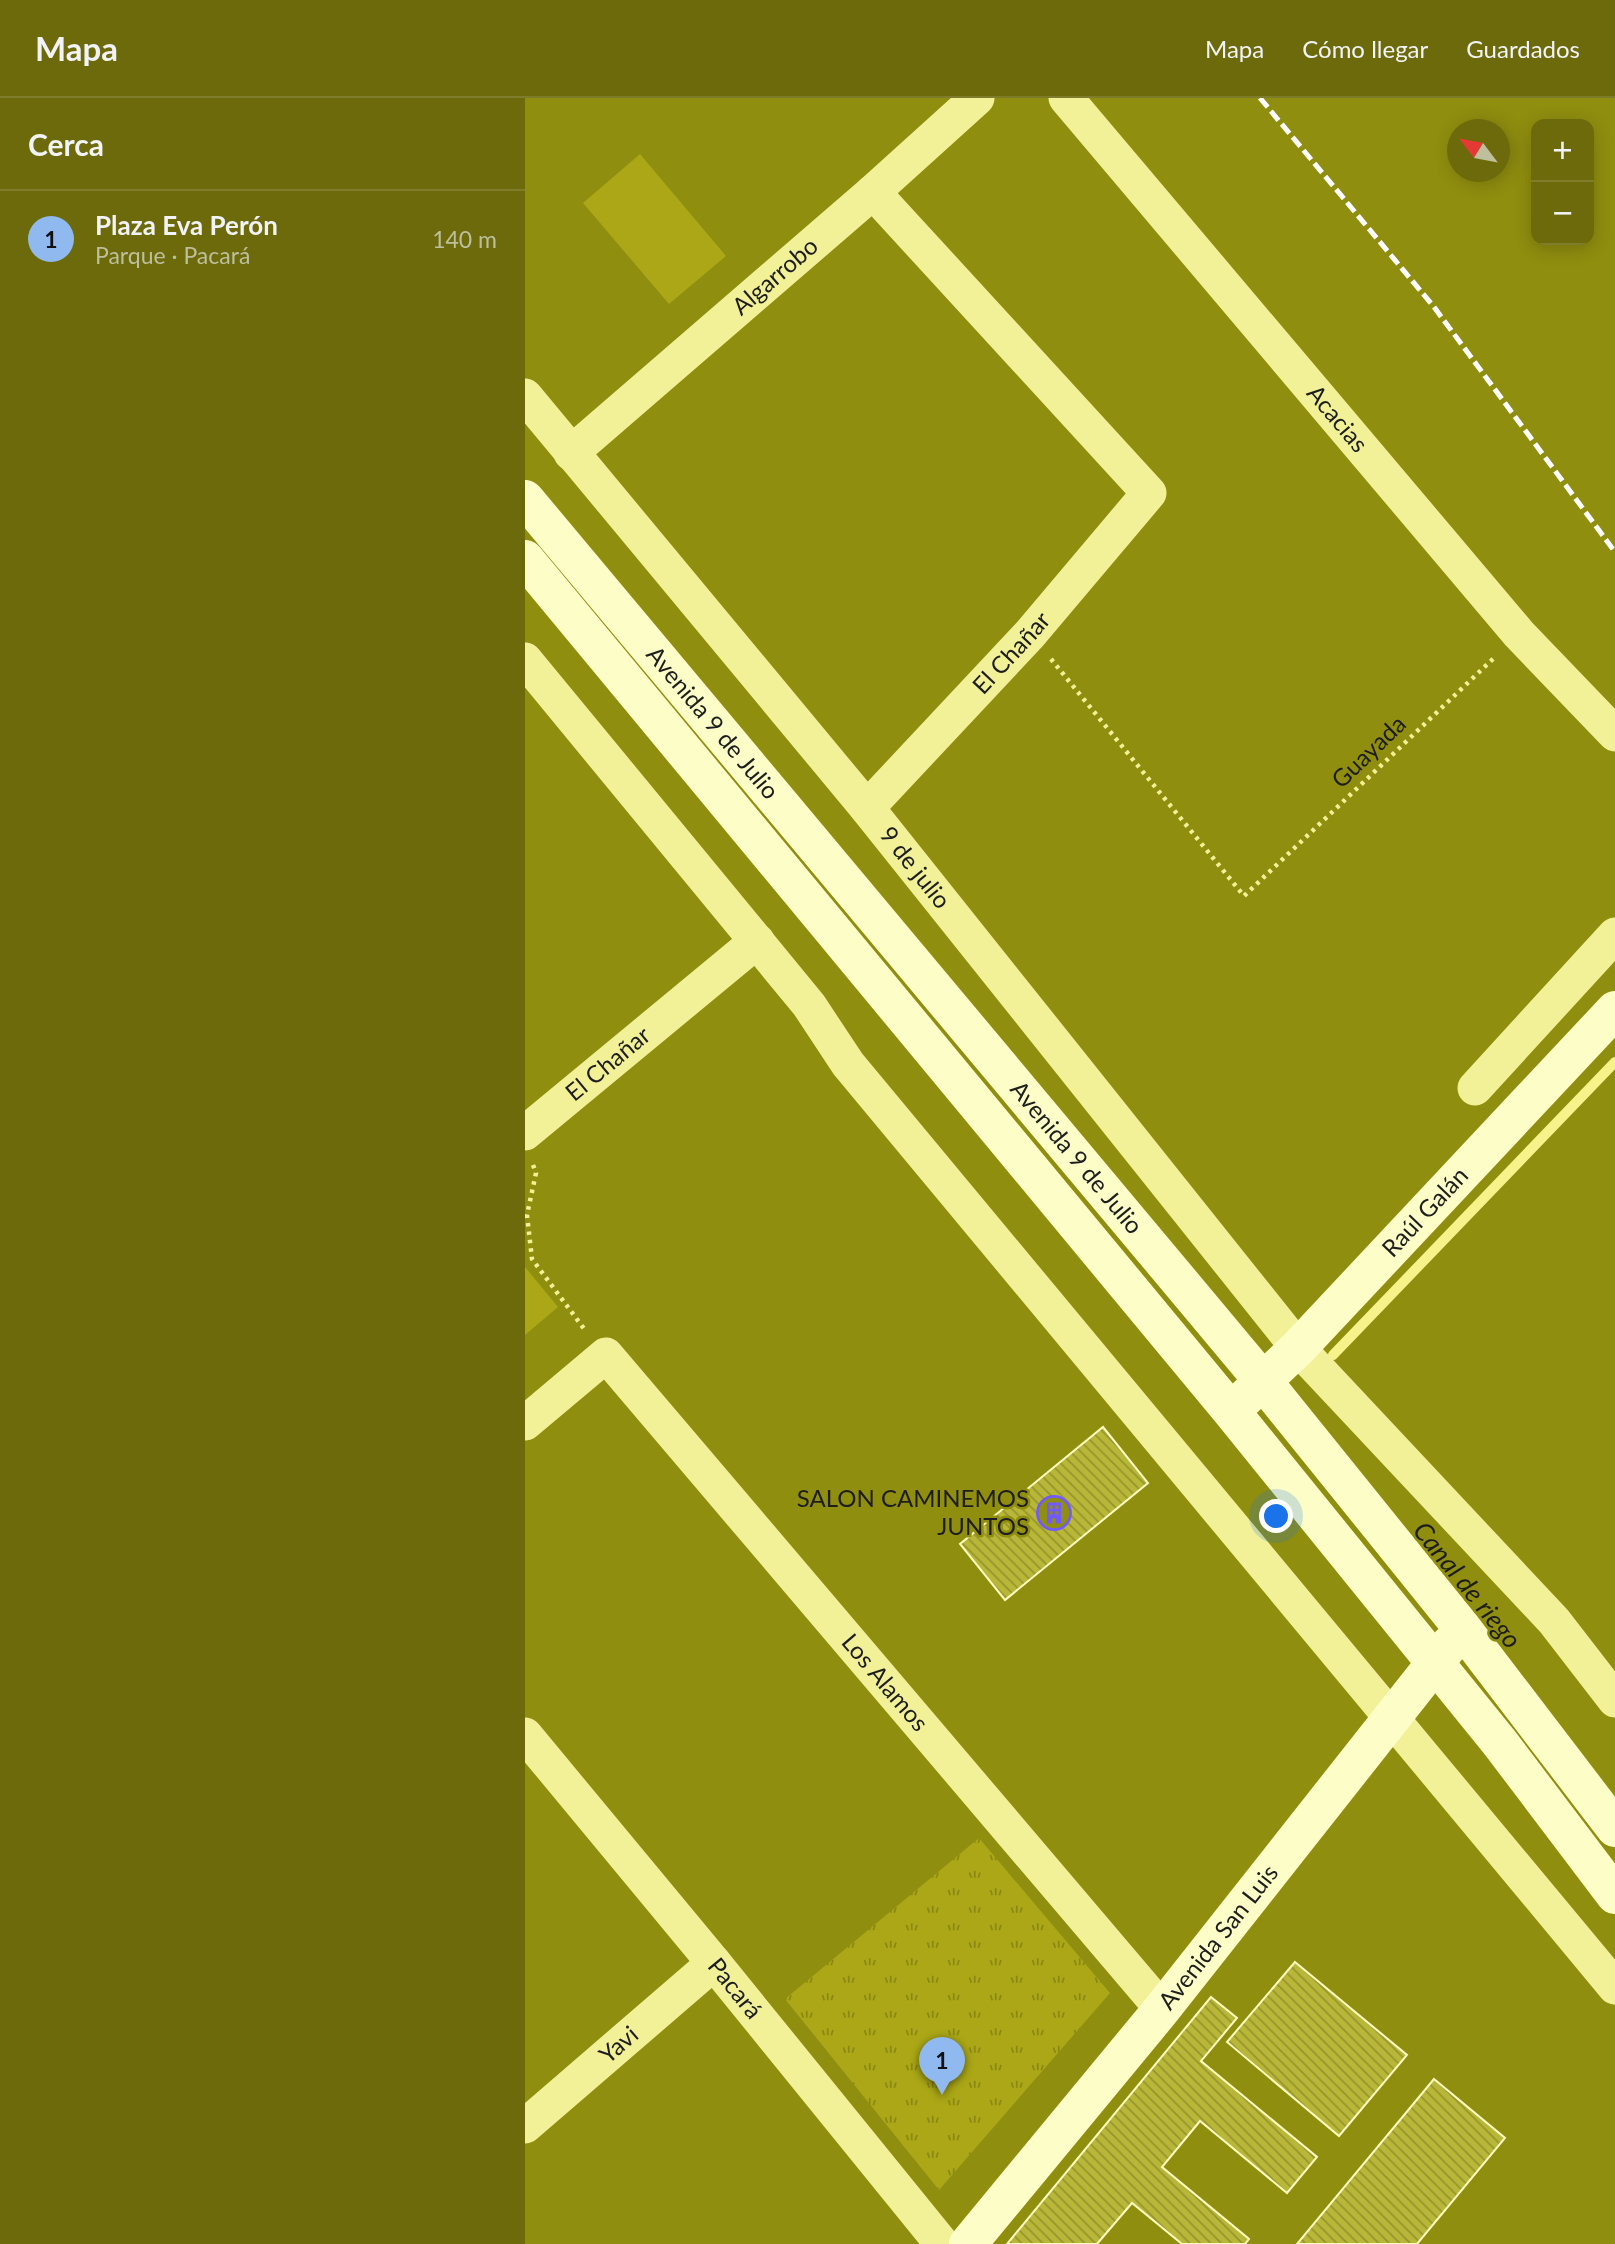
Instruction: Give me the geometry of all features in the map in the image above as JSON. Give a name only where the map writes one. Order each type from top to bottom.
[{"type":"main road","name":"Avenida 9 de Julio","points":[[525,499],[1263,1381],[1463,1629],[1615,1828]]},
{"type":"main road","points":[[525,559],[1231,1411],[1500,1743],[1615,1895]]},
{"type":"main road","name":"Raúl Galán","points":[[1231,1411],[1298,1348],[1615,1010]]},
{"type":"main road","name":"Avenida San Luis","points":[[968,2244],[1162,2009],[1433,1662],[1463,1629]]},
{"type":"street","name":"Algarrobo","points":[[571,453],[873,192],[977,98]]},
{"type":"street","name":"Acacias","points":[[1066,98],[1519,634],[1615,734]]},
{"type":"street","name":"El Chañar","points":[[867,808],[1030,634],[1149,493],[873,192]]},
{"type":"street","name":"9 de julio","points":[[525,396],[867,808],[1298,1348],[1554,1621],[1615,1700]]},
{"type":"street","points":[[525,660],[809,1005],[848,1064],[1615,1987]]},
{"type":"street","points":[[1475,1088],[1615,935]]},
{"type":"street","name":"El Chañar","points":[[529,1148],[757,941]]},
{"type":"street","points":[[525,1423],[606,1355]]},
{"type":"street","name":"Los Alamos","points":[[606,1355],[1162,2009]]},
{"type":"street","name":"Pacará","points":[[525,1735],[942,2244]]},
{"type":"street","name":"Yavi","points":[[525,2126],[714,1963]]},
{"type":"path","name":"Guayada","points":[[1030,634],[1244,896],[1519,634]]},
{"type":"path","points":[[529,1148],[536,1173],[527,1215],[532,1259],[606,1355]]},
{"type":"green space","points":[[640,154],[726,256],[669,304],[583,203]]},
{"type":"green space","points":[[525,1267],[558,1307],[525,1335]]},
{"type":"green space","points":[[979,1838],[1110,1993],[939,2190],[785,1999]]},
{"type":"building","name":"SALON CAMINEMOS JUNTOS","points":[[1103,1427],[1148,1483],[1005,1600],[960,1544]]},
{"type":"building","points":[[1295,1962],[1407,2055],[1339,2136],[1227,2042]]},
{"type":"building","points":[[1211,1997],[1237,2018],[1201,2061],[1317,2157],[1287,2193],[1200,2121],[1162,2167],[1249,2239],[1245,2244],[1182,2244],[1132,2203],[1097,2244],[1007,2244]]},
{"type":"building","points":[[1434,2079],[1505,2138],[1417,2244],[1297,2244]]},
{"type":"waterway","name":"Canal de riego","points":[[1333,1355],[1615,1062]]},
{"type":"railway","points":[[1260,98],[1434,307],[1615,552]]},
{"type":"place","name":"SALON CAMINEMOS JUNTOS","points":[[1054,1513]]},
{"type":"place","name":"Plaza Eva Perón","points":[[942,2095]]}]
